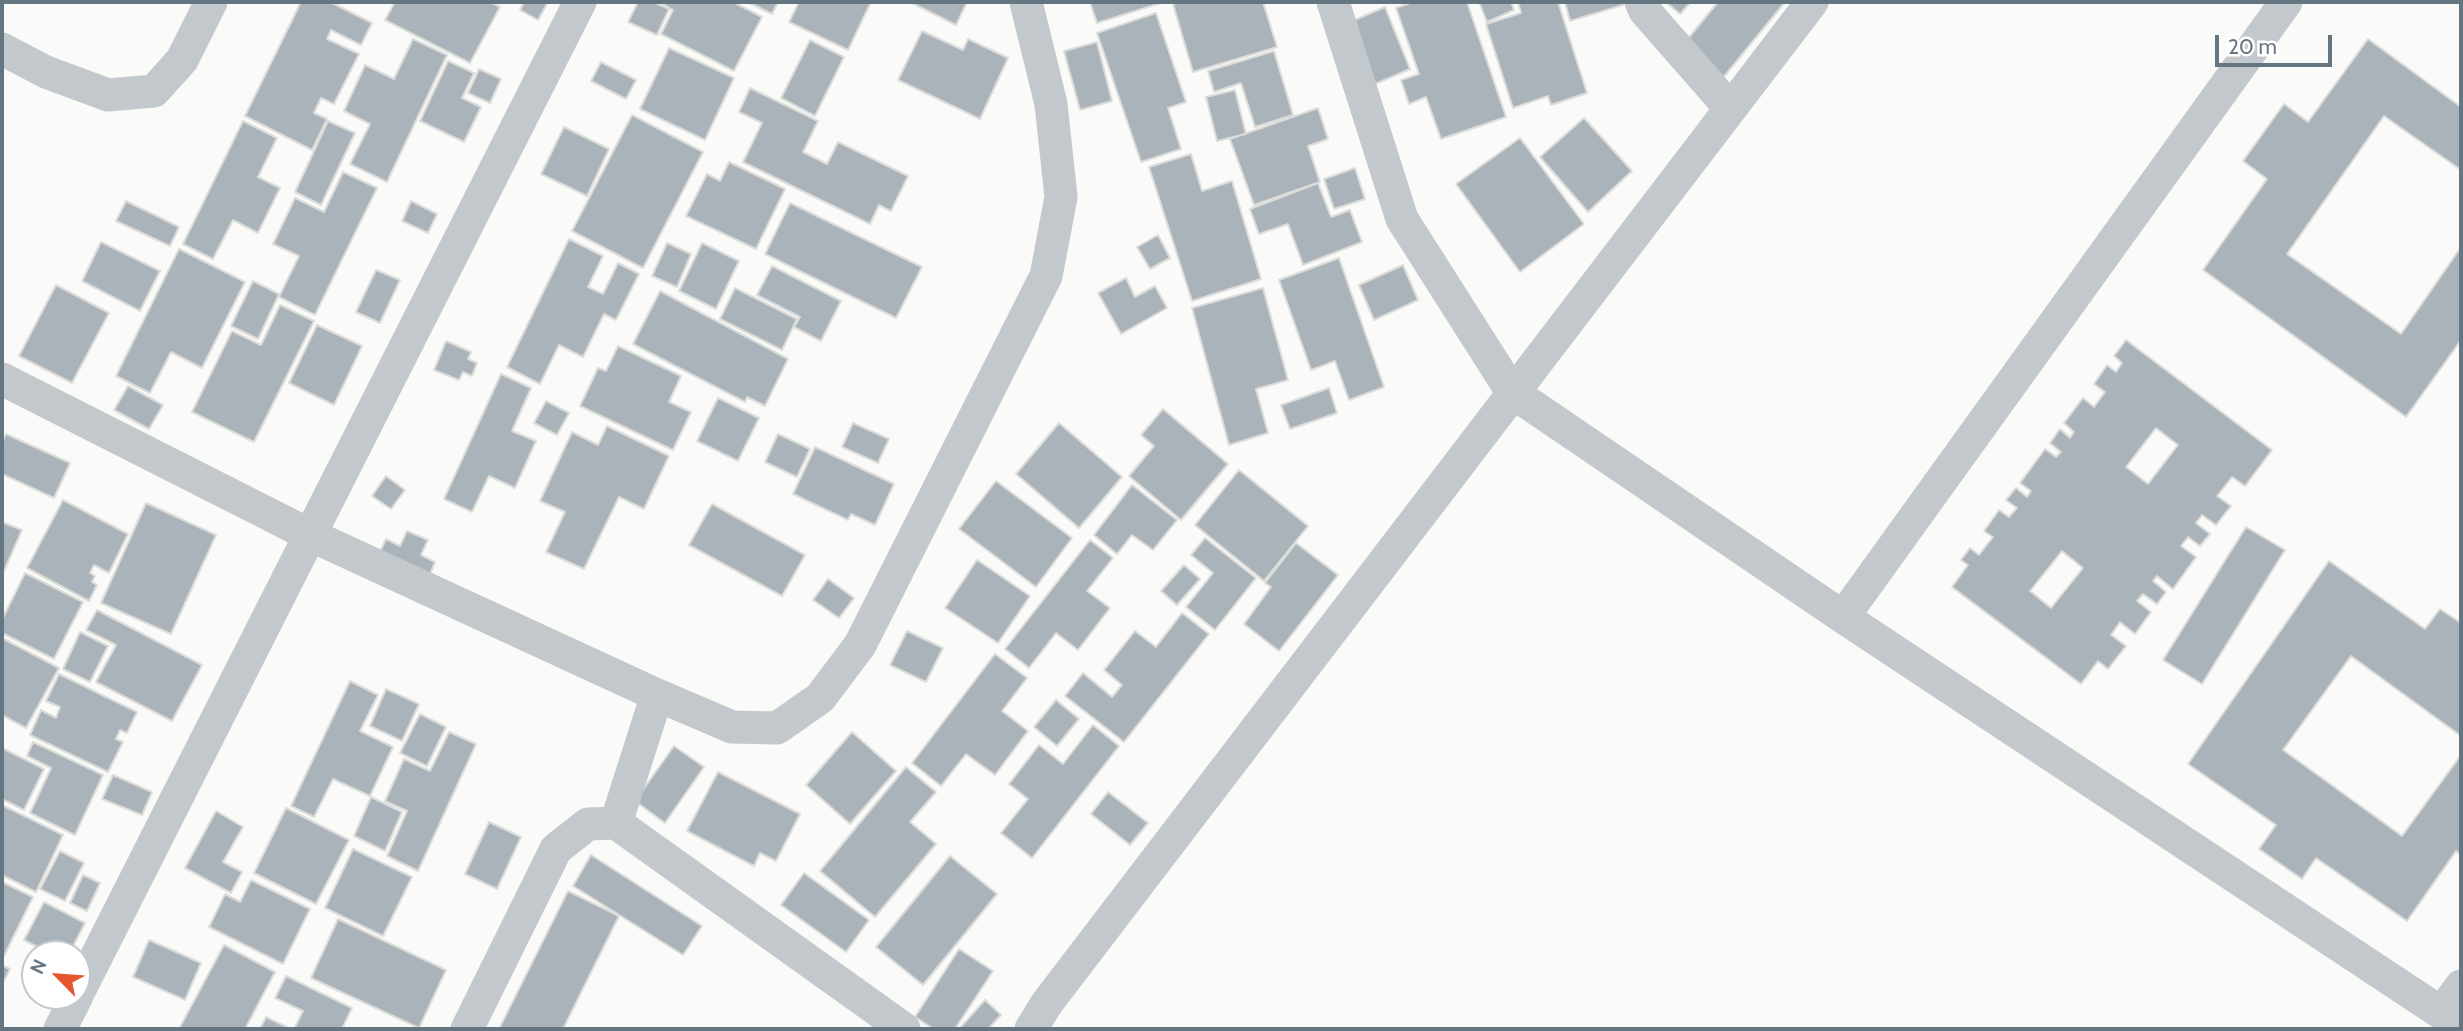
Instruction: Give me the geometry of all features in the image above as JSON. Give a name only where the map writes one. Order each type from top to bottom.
[{"type":"street","points":[[2,49],[46,72],[108,95],[154,91],[182,60],[211,2]]},
{"type":"street","points":[[91,968],[308,534],[580,2]]},
{"type":"street","points":[[2,380],[308,534],[657,695],[732,727],[777,728],[820,698],[860,645],[1046,276],[1061,197],[1051,104],[1026,2]]},
{"type":"street","points":[[1333,2],[1402,219],[1512,393],[1843,617],[2451,1019],[2461,986]]},
{"type":"street","points":[[1641,2],[1645,11],[1730,108]]},
{"type":"street","points":[[1031,1029],[1046,1003],[1812,2]]},
{"type":"street","points":[[1843,617],[2286,2]]},
{"type":"street","points":[[616,823],[657,695]]},
{"type":"street","points":[[467,1029],[556,849],[588,824],[616,823],[904,1029]]},
{"type":"street","points":[[60,1029],[70,1010]]},
{"type":"building","points":[[301,2],[330,2],[372,23],[361,45],[331,30],[327,39],[359,54],[334,104],[321,98],[314,113],[327,119],[312,150],[245,116]]},
{"type":"building","points":[[395,2],[490,2],[500,7],[470,63],[385,20]]},
{"type":"building","points":[[524,2],[548,2],[538,20],[520,10]]},
{"type":"building","points":[[638,2],[653,2],[669,9],[657,35],[628,22]]},
{"type":"building","points":[[733,2],[762,17],[734,71],[661,34],[673,10],[663,4]]},
{"type":"building","points":[[748,2],[778,2],[772,14]]},
{"type":"building","points":[[799,2],[871,2],[848,50],[789,22]]},
{"type":"building","points":[[910,2],[967,2],[956,25]]},
{"type":"building","points":[[1090,2],[1164,2],[1097,23]]},
{"type":"building","points":[[1263,2],[1277,47],[1193,72],[1173,4]]},
{"type":"building","points":[[1413,2],[1467,2],[1506,117],[1441,139],[1426,97],[1409,104],[1401,80],[1419,74],[1396,8]]},
{"type":"building","points":[[1479,2],[1511,2],[1514,10],[1487,22]]},
{"type":"building","points":[[1518,2],[1558,2],[1587,93],[1551,105],[1548,96],[1513,108],[1486,24],[1521,13]]},
{"type":"building","points":[[1565,2],[1622,2],[1623,5],[1570,21]]},
{"type":"building","points":[[1666,2],[1691,2],[1680,14]]},
{"type":"building","points":[[1718,2],[1785,2],[1722,79],[1682,46]]},
{"type":"building","points":[[1385,7],[1410,69],[1375,84],[1350,22]]},
{"type":"building","points":[[1156,13],[1186,102],[1168,108],[1181,149],[1141,162],[1097,33]]},
{"type":"building","points":[[922,31],[963,50],[968,39],[1008,58],[980,119],[898,80]]},
{"type":"building","points":[[413,39],[447,55],[387,182],[350,164],[370,124],[344,111],[365,65],[394,79]]},
{"type":"building","points":[[2368,39],[2461,107],[2461,170],[2384,116],[2287,254],[2401,334],[2461,247],[2461,340],[2406,417],[2203,270],[2267,179],[2243,161],[2284,104],[2308,122]]},
{"type":"building","points":[[810,40],[844,57],[815,116],[781,98]]},
{"type":"building","points":[[1097,42],[1112,101],[1080,110],[1064,51]]},
{"type":"building","points":[[669,48],[734,78],[705,140],[640,109]]},
{"type":"building","points":[[1274,51],[1293,115],[1255,127],[1241,83],[1214,92],[1208,71]]},
{"type":"building","points":[[448,61],[474,73],[462,98],[481,107],[464,142],[420,121]]},
{"type":"building","points":[[601,62],[636,80],[626,99],[591,81]]},
{"type":"building","points":[[479,69],[501,79],[490,103],[468,93]]},
{"type":"building","points":[[750,88],[818,121],[803,152],[827,164],[838,142],[908,176],[891,211],[879,205],[870,224],[743,162],[762,123],[739,112]]},
{"type":"building","points":[[1235,90],[1246,134],[1217,141],[1206,97]]},
{"type":"building","points":[[1318,108],[1328,139],[1308,146],[1320,182],[1254,205],[1230,139]]},
{"type":"building","points":[[632,115],[703,152],[643,268],[572,231]]},
{"type":"building","points":[[1584,118],[1632,171],[1588,212],[1540,157]]},
{"type":"building","points":[[243,121],[277,138],[258,177],[280,188],[258,233],[233,220],[213,259],[183,244]]},
{"type":"building","points":[[328,121],[355,133],[321,205],[295,192]]},
{"type":"building","points":[[564,127],[609,149],[587,196],[541,174]]},
{"type":"building","points":[[1520,138],[1584,224],[1520,272],[1456,184]]},
{"type":"building","points":[[1191,154],[1202,191],[1232,181],[1261,279],[1192,301],[1149,167]]},
{"type":"building","points":[[729,162],[785,189],[756,249],[686,216],[707,174],[720,181]]},
{"type":"building","points":[[1355,168],[1365,199],[1334,209],[1324,179]]},
{"type":"building","points":[[343,172],[377,188],[315,315],[279,297],[299,256],[273,244],[295,198],[324,212]]},
{"type":"building","points":[[1318,183],[1331,217],[1350,210],[1362,242],[1303,265],[1288,224],[1259,234],[1250,209]]},
{"type":"building","points":[[126,201],[179,227],[170,246],[116,221]]},
{"type":"building","points":[[411,201],[437,214],[428,233],[402,221]]},
{"type":"building","points":[[790,203],[922,267],[896,318],[765,254]]},
{"type":"building","points":[[1158,235],[1170,258],[1150,269],[1137,247]]},
{"type":"building","points":[[569,239],[603,256],[588,287],[603,294],[618,263],[639,274],[616,320],[604,314],[583,357],[559,345],[540,384],[507,367]]},
{"type":"building","points":[[101,242],[160,271],[140,311],[82,281]]},
{"type":"building","points":[[667,243],[691,254],[677,287],[652,276]]},
{"type":"building","points":[[702,243],[739,261],[716,309],[679,291]]},
{"type":"building","points":[[179,249],[245,282],[202,368],[171,352],[150,393],[116,376]]},
{"type":"building","points":[[1339,258],[1384,387],[1349,400],[1335,361],[1311,370],[1279,280]]},
{"type":"building","points":[[1403,265],[1418,300],[1374,320],[1359,285]]},
{"type":"building","points":[[772,266],[841,301],[821,341],[794,327],[800,317],[757,295]]},
{"type":"building","points":[[376,270],[400,280],[380,323],[356,312]]},
{"type":"building","points":[[1126,278],[1135,297],[1155,286],[1167,308],[1121,334],[1098,293]]},
{"type":"building","points":[[253,281],[279,294],[258,339],[231,326]]},
{"type":"building","points":[[56,285],[109,313],[72,383],[19,356]]},
{"type":"building","points":[[735,288],[797,319],[782,350],[720,319]]},
{"type":"building","points":[[1263,288],[1288,380],[1256,389],[1268,433],[1229,445],[1192,308]]},
{"type":"building","points":[[660,291],[788,359],[765,406],[747,397],[745,402],[633,344]]},
{"type":"building","points":[[280,305],[314,321],[254,442],[192,412],[232,331],[261,345]]},
{"type":"building","points":[[317,325],[362,346],[334,405],[289,383]]},
{"type":"building","points":[[2126,340],[2272,450],[2245,486],[2232,477],[2217,496],[2231,506],[2216,525],[2202,515],[2196,523],[2210,534],[2200,546],[2188,537],[2181,546],[2196,557],[2173,589],[2157,576],[2153,581],[2166,592],[2157,604],[2143,594],[2137,601],[2151,612],[2135,634],[2120,622],[2111,635],[2126,646],[2108,669],[2098,661],[2081,684],[1952,587],[1968,565],[1961,560],[1970,548],[1979,555],[1993,537],[1984,531],[1999,510],[2009,517],[2017,508],[2006,500],[2016,488],[2027,497],[2031,491],[2020,483],[2045,449],[2056,457],[2061,452],[2050,443],[2060,429],[2070,438],[2074,432],[2064,423],[2083,398],[2094,407],[2105,392],[2094,384],[2107,365],[2116,372],[2122,363],[2114,356]],"holes":[[[2156,428],[2178,445],[2148,484],[2126,467]],[[2062,551],[2083,568],[2051,608],[2030,591]]]},
{"type":"building","points":[[446,341],[471,352],[468,359],[477,363],[472,376],[463,372],[459,380],[434,370]]},
{"type":"building","points":[[618,346],[681,376],[669,402],[691,412],[673,450],[580,406],[598,368],[606,371]]},
{"type":"building","points":[[501,374],[531,388],[512,431],[536,441],[515,488],[489,476],[472,512],[444,499]]},
{"type":"building","points":[[128,386],[163,405],[149,429],[114,410]]},
{"type":"building","points":[[1329,388],[1337,413],[1290,429],[1281,405]]},
{"type":"building","points":[[718,398],[759,418],[738,461],[697,441]]},
{"type":"building","points":[[546,401],[569,413],[557,435],[534,423]]},
{"type":"building","points":[[1163,409],[1228,464],[1181,520],[1129,476],[1154,446],[1141,435]]},
{"type":"building","points":[[853,423],[889,439],[878,463],[842,447]]},
{"type":"building","points":[[1059,423],[1122,477],[1079,528],[1016,474]]},
{"type":"building","points":[[607,426],[669,456],[644,509],[619,497],[584,569],[546,552],[565,512],[540,501],[572,432],[598,445]]},
{"type":"building","points":[[6,434],[70,463],[54,498],[2,474],[2,443]]},
{"type":"building","points":[[778,434],[810,449],[797,477],[765,462]]},
{"type":"building","points":[[815,447],[894,484],[875,525],[851,514],[848,520],[793,494]]},
{"type":"building","points":[[1239,470],[1308,526],[1264,581],[1195,525]]},
{"type":"building","points":[[386,476],[405,490],[391,509],[372,496]]},
{"type":"building","points":[[996,481],[1072,538],[1036,587],[959,529]]},
{"type":"building","points":[[1132,485],[1177,520],[1153,550],[1132,535],[1117,554],[1094,535]]},
{"type":"building","points":[[63,500],[128,534],[109,573],[94,565],[90,573],[95,576],[92,582],[97,585],[89,601],[27,568]]},
{"type":"building","points":[[146,503],[216,535],[171,634],[101,603]]},
{"type":"building","points":[[712,504],[805,555],[782,596],[689,545]]},
{"type":"building","points":[[2,522],[22,530],[4,571],[2,570]]},
{"type":"building","points":[[2246,527],[2285,550],[2202,684],[2163,660]]},
{"type":"building","points":[[407,531],[428,540],[421,555],[435,562],[428,579],[378,556],[386,539],[400,546]]},
{"type":"building","points":[[1205,538],[1256,578],[1215,630],[1186,607],[1213,573],[1191,555]]},
{"type":"building","points":[[1090,540],[1113,558],[1087,591],[1110,608],[1078,650],[1056,633],[1029,668],[1005,649]]},
{"type":"building","points":[[1296,543],[1338,575],[1279,651],[1244,624],[1271,587],[1265,583]]},
{"type":"building","points":[[977,560],[1030,596],[998,643],[945,608]]},
{"type":"building","points":[[2329,561],[2425,629],[2440,609],[2461,623],[2461,736],[2351,656],[2283,750],[2402,836],[2461,755],[2461,855],[2456,851],[2407,921],[2316,858],[2302,879],[2259,849],[2276,825],[2188,764]]},
{"type":"building","points":[[1184,565],[1200,579],[1177,605],[1161,591]]},
{"type":"building","points":[[25,573],[83,602],[54,659],[2,633],[2,620]]},
{"type":"building","points":[[828,579],[854,598],[839,618],[813,600]]},
{"type":"building","points":[[97,610],[202,665],[172,721],[96,682],[116,645],[86,630]]},
{"type":"building","points":[[1182,613],[1209,634],[1124,742],[1065,696],[1083,673],[1112,697],[1122,685],[1104,670],[1135,631],[1156,647]]},
{"type":"building","points":[[907,631],[943,648],[926,682],[890,665]]},
{"type":"building","points":[[80,632],[108,646],[90,682],[63,669]]},
{"type":"building","points":[[2,638],[59,668],[26,728],[2,715]]},
{"type":"building","points":[[995,654],[1027,678],[1002,711],[1028,731],[995,775],[966,754],[941,786],[912,763]]},
{"type":"building","points":[[59,674],[137,712],[127,733],[120,730],[116,739],[123,742],[108,772],[30,735],[41,710],[56,718],[60,707],[46,701]]},
{"type":"building","points":[[350,681],[378,695],[360,731],[393,747],[370,796],[333,779],[314,817],[291,806]]},
{"type":"building","points":[[386,689],[419,704],[402,741],[370,726]]},
{"type":"building","points":[[1056,700],[1079,719],[1057,746],[1034,727]]},
{"type":"building","points":[[420,714],[446,727],[427,766],[400,753]]},
{"type":"building","points":[[1093,725],[1119,746],[1032,858],[1001,833],[1028,799],[1009,784],[1039,745],[1063,764]]},
{"type":"building","points":[[449,732],[476,744],[418,871],[387,856],[407,811],[385,801],[404,759],[430,771]]},
{"type":"building","points":[[852,732],[896,771],[850,824],[806,785]]},
{"type":"building","points":[[33,742],[103,775],[75,835],[30,813],[51,768],[27,756]]},
{"type":"building","points":[[674,746],[704,767],[665,823],[635,801]]},
{"type":"building","points":[[2,748],[44,769],[24,810],[2,799]]},
{"type":"building","points":[[906,767],[936,792],[910,822],[936,844],[875,917],[820,871]]},
{"type":"building","points":[[718,772],[800,814],[776,861],[760,853],[754,866],[687,831]]},
{"type":"building","points":[[113,775],[152,792],[142,815],[102,799]]},
{"type":"building","points":[[1108,792],[1148,823],[1130,845],[1091,814]]},
{"type":"building","points":[[371,797],[402,812],[385,851],[354,836]]},
{"type":"building","points":[[2,805],[63,835],[36,892],[2,875]]},
{"type":"building","points":[[286,808],[349,840],[316,904],[254,873]]},
{"type":"building","points":[[216,811],[243,827],[223,862],[242,872],[231,893],[185,868]]},
{"type":"building","points":[[489,822],[521,837],[497,889],[465,874]]},
{"type":"building","points":[[353,849],[412,877],[383,936],[325,908]]},
{"type":"building","points":[[60,851],[84,863],[65,901],[40,889]]},
{"type":"building","points":[[591,855],[702,926],[683,955],[573,886]]},
{"type":"building","points":[[950,856],[997,894],[923,985],[876,947]]},
{"type":"building","points":[[804,873],[869,920],[846,952],[781,905]]},
{"type":"building","points":[[83,875],[100,883],[87,911],[70,903]]},
{"type":"building","points":[[251,880],[310,909],[283,964],[209,927],[225,894],[240,902]]},
{"type":"building","points":[[2,882],[33,897],[2,960]]},
{"type":"building","points":[[568,891],[619,916],[563,1029],[499,1029]]},
{"type":"building","points":[[44,902],[85,923],[76,940],[24,940]]},
{"type":"building","points":[[338,919],[446,970],[419,1028],[311,978]]},
{"type":"building","points":[[149,940],[201,963],[185,1000],[133,977]]},
{"type":"building","points":[[224,945],[275,972],[245,1029],[179,1029]]},
{"type":"building","points":[[959,949],[993,971],[955,1029],[934,1029],[915,1017]]},
{"type":"building","points":[[2,965],[10,969],[2,985]]},
{"type":"building","points":[[286,976],[352,1008],[342,1029],[294,1029],[303,1011],[275,998]]},
{"type":"building","points":[[985,1000],[1001,1015],[988,1029],[959,1029]]},
{"type":"building","points":[[266,1017],[291,1029],[260,1029]]}]
